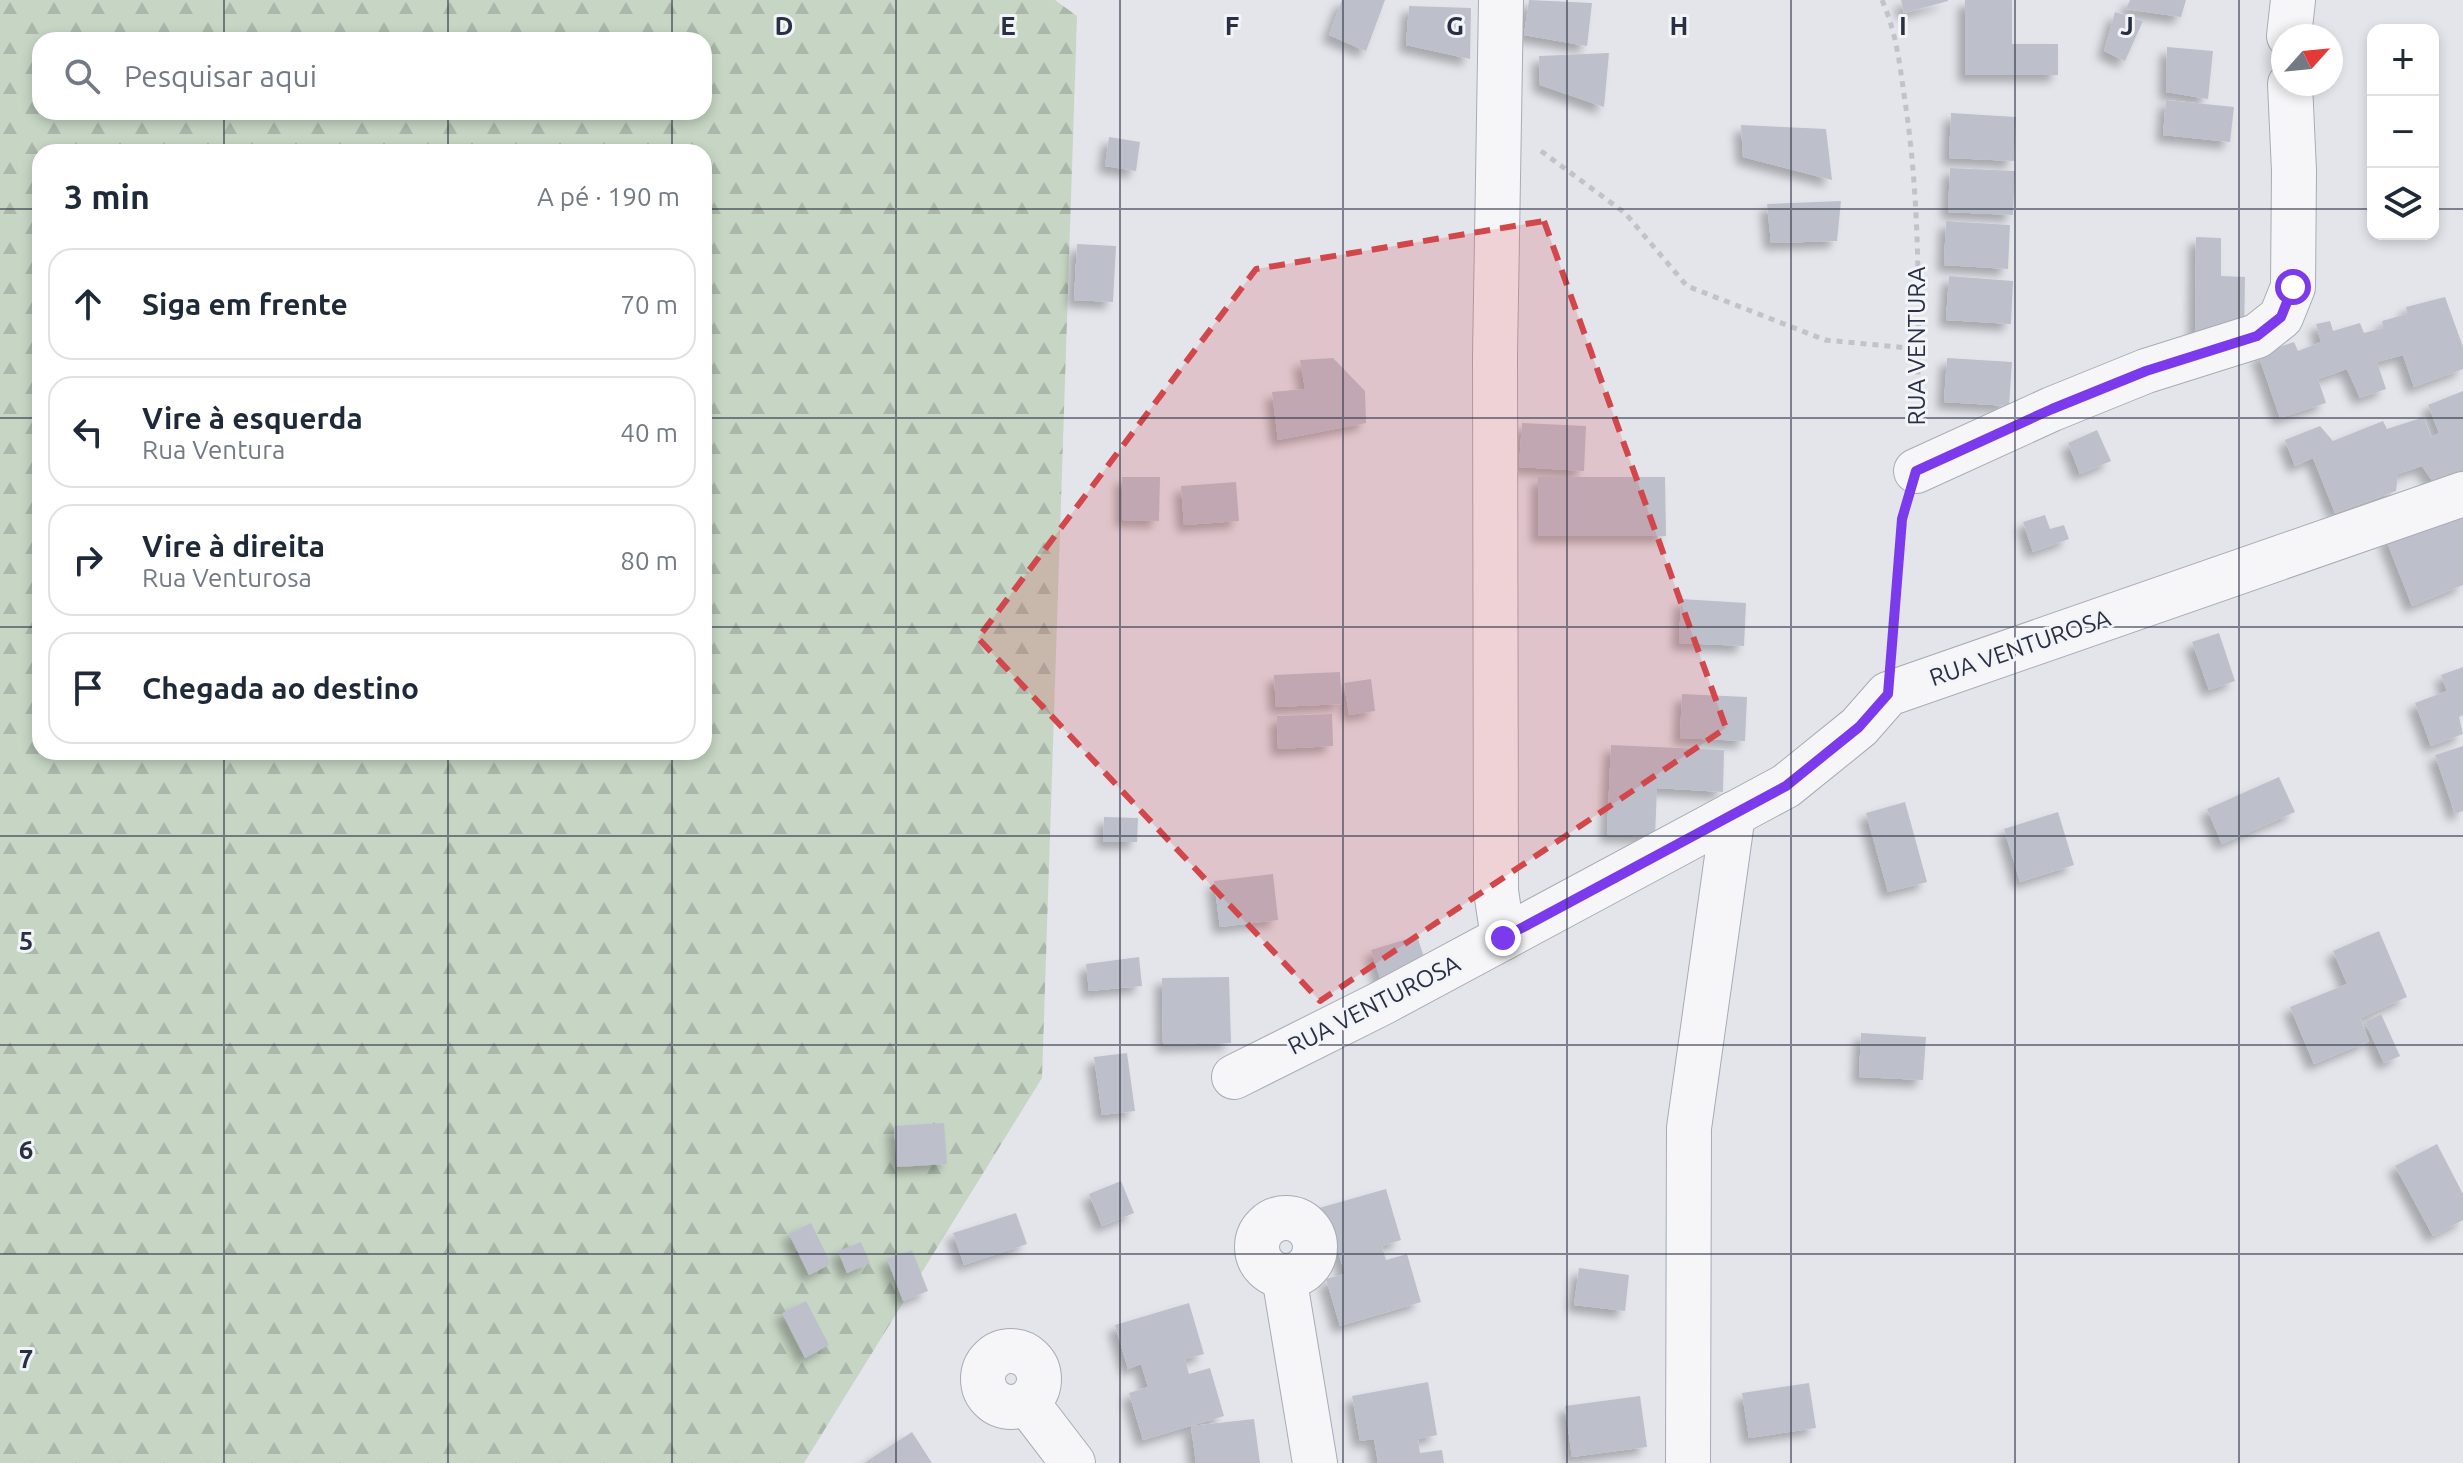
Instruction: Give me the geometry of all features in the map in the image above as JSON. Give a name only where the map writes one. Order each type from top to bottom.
[{"type":"street","points":[[1501,0],[1495,356],[1496,891],[1503,938]]},
{"type":"street","points":[[2290,24],[2293,0]]},
{"type":"street","points":[[1916,471],[2052,409],[2146,371],[2257,336],[2281,317],[2293,287],[2294,171],[2291,96]]},
{"type":"street","name":"RUA VENTUROSA","points":[[1234,1077],[1382,1003],[1786,786],[1859,727],[1888,694],[2463,494]]},
{"type":"street","points":[[1688,1463],[1689,1128],[1733,814]]},
{"type":"street","points":[[1284,1276],[1315,1463]]},
{"type":"street","points":[[1027,1403],[1073,1463]]},
{"type":"path","name":"RUA VENTURA","points":[[1882,0],[1895,30],[1914,164],[1919,349],[1916,471],[1902,519],[1888,694]]},
{"type":"path","points":[[1499,103],[1545,156],[1625,213],[1687,286],[1825,340],[1919,349]]},
{"type":"highlighted area","points":[[1544,221],[1726,728],[1320,1001],[978,638],[1256,269]]},
{"type":"green space","points":[[0,0],[1055,0],[1077,16],[1042,1078],[804,1463],[0,1463]]},
{"type":"building","points":[[1342,0],[1385,0],[1366,51],[1329,35]]},
{"type":"building","points":[[1529,0],[1592,3],[1587,46],[1524,35]]},
{"type":"building","points":[[1901,0],[1948,0],[1948,1],[1904,13]]},
{"type":"building","points":[[1965,0],[2012,0],[2012,44],[2058,44],[2058,75],[1965,75]]},
{"type":"building","points":[[2130,0],[2186,0],[2181,17],[2126,9]]},
{"type":"building","points":[[1409,6],[1471,8],[1470,59],[1406,45]]},
{"type":"building","points":[[2115,12],[2143,21],[2125,61],[2104,51]]},
{"type":"building","points":[[2167,47],[2213,51],[2208,99],[2166,92]]},
{"type":"building","points":[[1609,53],[1604,107],[1540,85],[1539,56]]},
{"type":"building","points":[[2166,100],[2234,107],[2230,142],[2163,135]]},
{"type":"building","points":[[1951,113],[2016,117],[2014,161],[1949,158]]},
{"type":"building","points":[[1741,125],[1826,129],[1832,180],[1743,157]]},
{"type":"building","points":[[1109,137],[1140,142],[1136,171],[1105,166]]},
{"type":"building","points":[[1950,168],[2015,171],[2013,215],[1948,212]]},
{"type":"building","points":[[1841,201],[1837,241],[1771,243],[1767,204]]},
{"type":"building","points":[[1946,221],[2010,225],[2008,269],[1944,265]]},
{"type":"building","points":[[2196,237],[2221,238],[2221,276],[2245,277],[2244,336],[2195,335]]},
{"type":"building","points":[[1077,244],[1116,246],[1113,302],[1074,300]]},
{"type":"building","points":[[1949,276],[2013,281],[2011,324],[1946,320]]},
{"type":"building","points":[[2445,297],[2463,347],[2463,369],[2414,387],[2403,355],[2377,362],[2386,389],[2360,398],[2347,369],[2318,379],[2326,403],[2280,418],[2258,354],[2294,342],[2298,351],[2321,342],[2316,324],[2330,321],[2333,331],[2360,323],[2364,333],[2383,328],[2382,321],[2407,314],[2406,307]]},
{"type":"building","points":[[1333,358],[1365,391],[1366,423],[1278,440],[1272,392],[1305,389],[1300,360]]},
{"type":"building","points":[[1947,358],[2012,362],[2009,406],[1944,402]]},
{"type":"building","points":[[2463,391],[2463,471],[2433,482],[2422,466],[2398,474],[2396,491],[2335,513],[2313,458],[2295,466],[2285,440],[2320,426],[2333,441],[2383,421],[2387,429],[2424,417],[2431,437],[2439,433],[2428,405]]},
{"type":"building","points":[[1522,423],[1586,426],[1584,471],[1519,467]]},
{"type":"building","points":[[2097,430],[2111,461],[2080,474],[2068,443]]},
{"type":"building","points":[[1122,477],[1160,477],[1159,521],[1122,520]]},
{"type":"building","points":[[1538,477],[1665,477],[1666,536],[1538,536]]},
{"type":"building","points":[[1236,482],[1239,521],[1184,525],[1181,486]]},
{"type":"building","points":[[2463,506],[2463,585],[2412,606],[2385,537]]},
{"type":"building","points":[[2045,515],[2050,529],[2064,525],[2069,539],[2033,552],[2023,522]]},
{"type":"building","points":[[1681,599],[1746,603],[1744,646],[1679,643]]},
{"type":"building","points":[[2219,633],[2235,681],[2209,690],[2192,642]]},
{"type":"building","points":[[2463,667],[2463,715],[2459,717],[2463,734],[2431,746],[2415,703],[2447,691],[2441,675]]},
{"type":"building","points":[[1340,672],[1342,704],[1276,707],[1274,675]]},
{"type":"building","points":[[1371,679],[1375,711],[1349,715],[1344,683]]},
{"type":"building","points":[[1682,694],[1747,697],[1745,741],[1680,738]]},
{"type":"building","points":[[1332,714],[1333,746],[1278,749],[1277,716]]},
{"type":"building","points":[[1611,745],[1724,750],[1723,792],[1657,788],[1655,837],[1607,835]]},
{"type":"building","points":[[2463,746],[2463,811],[2455,814],[2435,755]]},
{"type":"building","points":[[2279,777],[2295,812],[2222,844],[2207,809]]},
{"type":"building","points":[[1905,802],[1927,882],[1888,892],[1866,813]]},
{"type":"building","points":[[2058,812],[2074,865],[2020,882],[2004,829]]},
{"type":"building","points":[[1104,817],[1138,818],[1137,842],[1103,842]]},
{"type":"building","points":[[1273,874],[1278,920],[1220,927],[1214,881]]},
{"type":"building","points":[[2379,931],[2407,997],[2360,1018],[2369,1041],[2314,1064],[2290,1007],[2347,984],[2333,951]]},
{"type":"building","points":[[1417,936],[1429,972],[1383,987],[1371,950]]},
{"type":"building","points":[[1139,957],[1142,986],[1089,991],[1086,964]]},
{"type":"building","points":[[1229,977],[1231,1043],[1163,1045],[1162,978]]},
{"type":"building","points":[[2381,1014],[2400,1056],[2384,1063],[2365,1022]]},
{"type":"building","points":[[1861,1033],[1926,1037],[1923,1080],[1859,1077]]},
{"type":"building","points":[[1127,1053],[1135,1111],[1102,1115],[1094,1057]]},
{"type":"building","points":[[944,1123],[947,1164],[897,1167],[894,1126]]},
{"type":"building","points":[[2437,1144],[2463,1194],[2463,1220],[2433,1236],[2395,1166]]},
{"type":"building","points":[[1121,1181],[1134,1213],[1102,1226],[1089,1194]]},
{"type":"building","points":[[1386,1189],[1401,1240],[1382,1246],[1386,1260],[1407,1254],[1421,1302],[1340,1326],[1326,1279],[1345,1274],[1338,1251],[1325,1255],[1312,1210]]},
{"type":"building","points":[[1016,1213],[1027,1244],[964,1265],[953,1233]]},
{"type":"building","points":[[811,1223],[831,1264],[809,1275],[789,1234]]},
{"type":"building","points":[[861,1242],[870,1263],[847,1273],[838,1251]]},
{"type":"building","points":[[912,1250],[928,1291],[903,1301],[887,1259]]},
{"type":"building","points":[[1579,1268],[1629,1275],[1625,1311],[1574,1305]]},
{"type":"building","points":[[806,1301],[829,1345],[805,1358],[782,1313]]},
{"type":"building","points":[[1189,1303],[1204,1354],[1185,1359],[1189,1374],[1210,1368],[1224,1416],[1143,1440],[1129,1393],[1148,1387],[1141,1364],[1128,1369],[1115,1325]]},
{"type":"building","points":[[1428,1382],[1437,1435],[1418,1439],[1420,1453],[1442,1450],[1444,1463],[1378,1463],[1374,1439],[1360,1441],[1352,1396]]},
{"type":"building","points":[[1809,1383],[1816,1428],[1749,1438],[1742,1393]]},
{"type":"building","points":[[1640,1396],[1647,1447],[1572,1457],[1565,1406]]},
{"type":"building","points":[[1254,1419],[1260,1463],[1196,1463],[1191,1426]]},
{"type":"building","points":[[912,1432],[932,1463],[864,1463]]},
{"type":"route","points":[[1503,938],[1786,786],[1859,727],[1888,694],[1902,519],[1916,471],[2052,409],[2146,371],[2257,336],[2281,317],[2293,287]]}]
